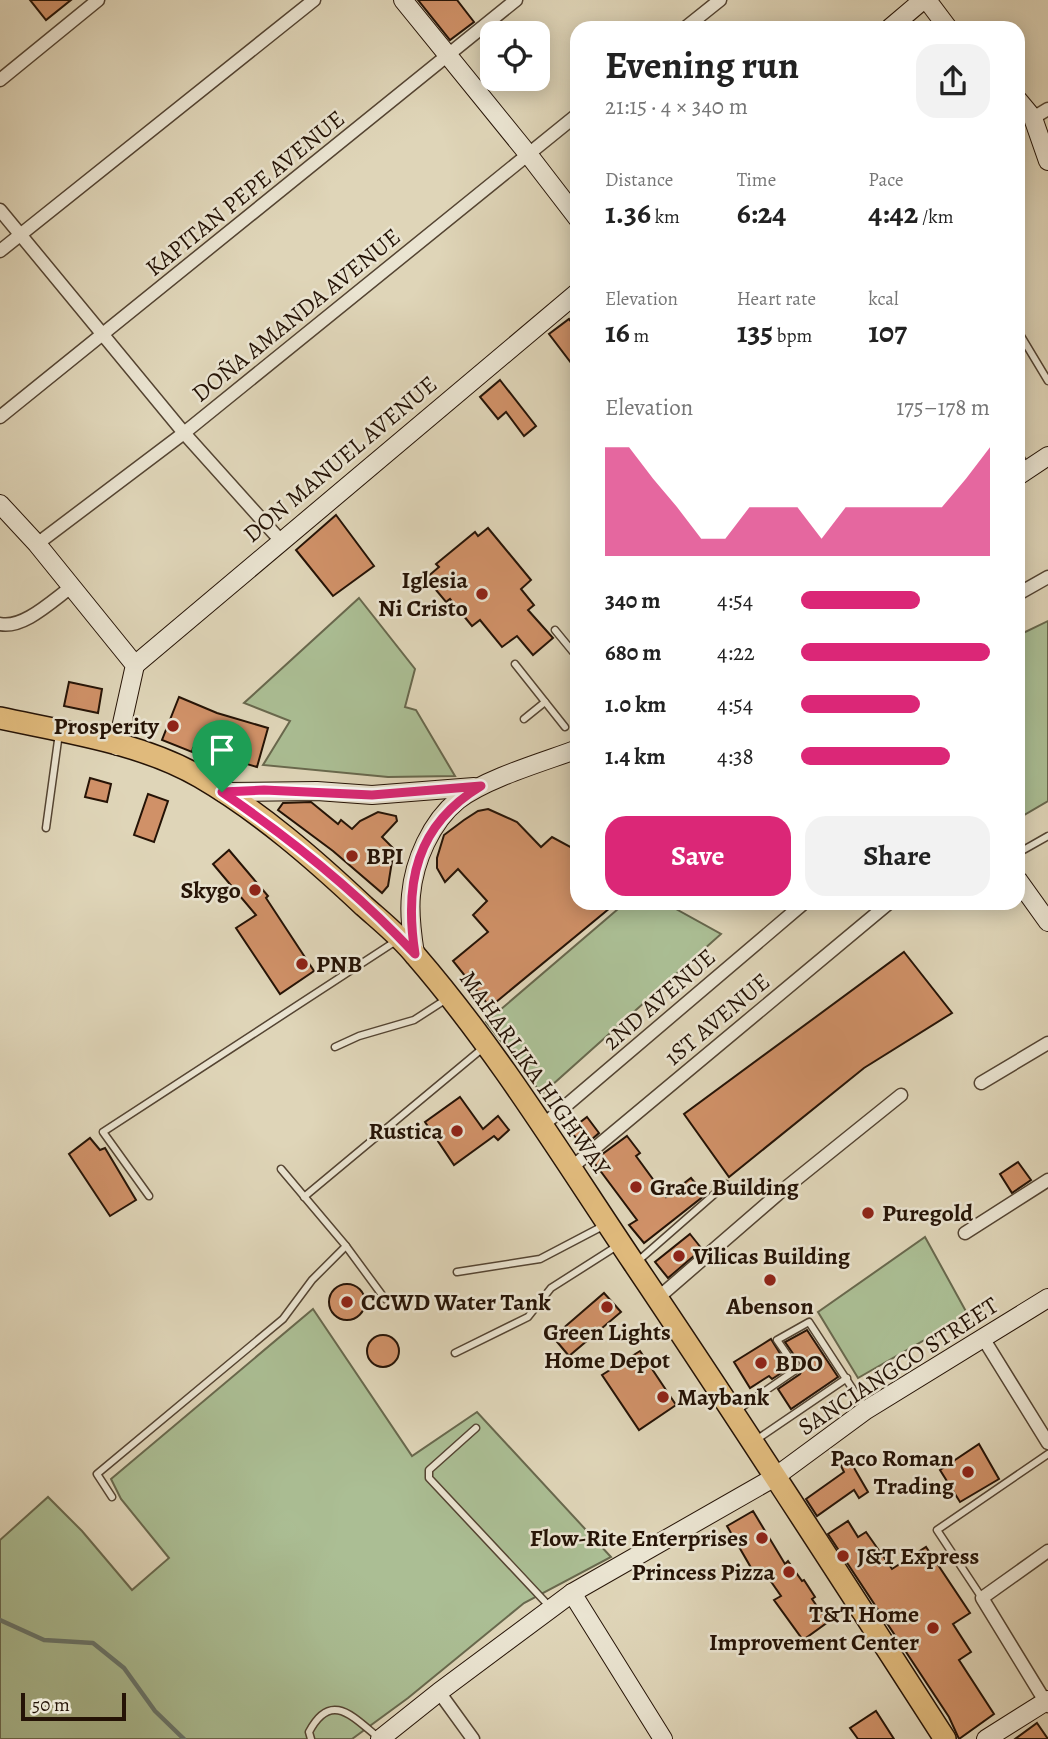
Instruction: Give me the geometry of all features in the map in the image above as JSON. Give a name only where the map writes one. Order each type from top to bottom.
[{"type":"main road","name":"MAHARLIKA HIGHWAY","points":[[0,718],[117,746],[174,764],[201,778],[301,849],[415,954],[486,1045],[659,1297],[945,1739]]},
{"type":"street","points":[[0,80],[98,0]]},
{"type":"street","points":[[0,251],[314,0]]},
{"type":"street","points":[[403,0],[570,209]]},
{"type":"street","name":"KAPITAN PEPE AVENUE","points":[[0,417],[516,0]]},
{"type":"street","points":[[694,21],[720,0]]},
{"type":"street","points":[[899,21],[925,0],[942,21]]},
{"type":"street","points":[[1040,113],[1048,161]]},
{"type":"street","name":"DOÑA AMANDA AVENUE","points":[[37,544],[184,433],[570,120]]},
{"type":"street","points":[[0,210],[184,433],[281,541]]},
{"type":"street","name":"DON MANUEL AVENUE","points":[[135,665],[570,299]]},
{"type":"street","points":[[1025,472],[1048,456]]},
{"type":"street","points":[[0,504],[37,544],[69,587],[135,665],[117,746]]},
{"type":"street","points":[[1025,590],[1048,577]]},
{"type":"street","points":[[0,624],[6,625],[36,615],[69,587]]},
{"type":"street","points":[[415,954],[411,895],[421,852],[446,811],[459,799],[481,786],[570,752]]},
{"type":"street","points":[[222,792],[264,790],[372,795],[481,786]]},
{"type":"street","points":[[1025,889],[1046,916]]},
{"type":"street","name":"2ND AVENUE","points":[[542,1126],[796,910]]},
{"type":"street","name":"1ST AVENUE","points":[[571,1168],[882,910]]},
{"type":"street","points":[[981,1083],[1048,1043]]},
{"type":"street","points":[[659,1297],[778,1194],[901,1095]]},
{"type":"street","points":[[965,1233],[1048,1180]]},
{"type":"street","name":"SANCIANGCO STREET","points":[[380,1739],[572,1593],[775,1477],[866,1410],[1048,1298]]},
{"type":"street","points":[[983,1338],[1048,1443]]},
{"type":"street","points":[[986,1739],[1047,1702],[982,1598],[1048,1551]]},
{"type":"street","points":[[572,1593],[663,1739]]},
{"type":"street","points":[[439,1692],[473,1739]]},
{"type":"lane","points":[[1025,343],[1048,381]]},
{"type":"lane","points":[[555,630],[570,648]]},
{"type":"lane","points":[[515,664],[565,727]]},
{"type":"lane","points":[[524,719],[545,702]]},
{"type":"lane","points":[[46,828],[60,731]]},
{"type":"lane","points":[[1025,849],[1048,836]]},
{"type":"lane","points":[[149,1196],[103,1132],[400,938]]},
{"type":"lane","points":[[335,1047],[359,1036],[414,1020],[450,997]]},
{"type":"lane","points":[[304,1196],[486,1045]]},
{"type":"lane","points":[[281,1169],[346,1246],[385,1299]]},
{"type":"lane","points":[[635,1264],[726,1184]]},
{"type":"lane","points":[[457,1272],[540,1259],[608,1223]]},
{"type":"lane","points":[[456,1353],[528,1317],[551,1288],[621,1243]]},
{"type":"lane","points":[[112,1497],[97,1474],[283,1319],[312,1280],[346,1246]]},
{"type":"lane","points":[[734,1412],[797,1369],[778,1340],[808,1322],[866,1410]]},
{"type":"lane","points":[[752,1442],[847,1378]]},
{"type":"lane","points":[[476,1429],[429,1470],[429,1478],[552,1608]]},
{"type":"lane","points":[[982,1598],[937,1530],[1048,1454]]},
{"type":"lane","points":[[311,1739],[309,1732],[316,1718],[330,1710],[344,1710],[380,1739]]},
{"type":"green space","points":[[359,598],[415,669],[405,707],[416,710],[455,776],[388,777],[263,765],[290,721],[244,703]]},
{"type":"green space","points":[[1048,621],[1048,801],[1025,814],[1025,632]]},
{"type":"green space","points":[[617,910],[678,910],[721,934],[542,1094],[486,1022]]},
{"type":"green space","points":[[925,1237],[968,1315],[858,1378],[818,1312]]},
{"type":"green space","points":[[313,1309],[412,1456],[477,1412],[611,1557],[524,1603],[408,1698],[352,1739],[0,1739],[0,1540],[48,1497],[82,1531],[132,1590],[169,1558],[121,1499],[111,1479]]},
{"type":"building","points":[[30,0],[71,0],[46,20]]},
{"type":"building","points":[[418,0],[457,0],[474,22],[450,40]]},
{"type":"building","points":[[570,320],[570,362],[549,334]]},
{"type":"building","points":[[500,380],[536,426],[524,436],[506,412],[498,419],[480,397]]},
{"type":"building","points":[[336,515],[374,566],[333,596],[296,550]]},
{"type":"building","name":"Iglesia Ni Cristo","points":[[488,528],[531,580],[521,589],[534,605],[528,610],[553,638],[533,655],[517,636],[502,647],[480,620],[472,626],[450,599],[446,602],[426,578],[439,567],[436,564],[475,532],[478,536]]},
{"type":"building","points":[[69,682],[102,689],[98,713],[64,706]]},
{"type":"building","points":[[179,697],[217,713],[268,728],[257,767],[193,748],[192,752],[162,740]]},
{"type":"building","points":[[90,778],[111,784],[107,802],[85,797]]},
{"type":"building","points":[[148,794],[168,801],[154,842],[134,835]]},
{"type":"building","points":[[311,802],[338,824],[341,820],[352,829],[360,821],[378,812],[396,816],[397,821],[382,837],[394,849],[388,886],[382,893],[333,851],[278,810],[283,803]]},
{"type":"building","points":[[488,809],[517,822],[541,847],[552,837],[570,847],[570,910],[608,910],[490,1007],[453,961],[488,932],[473,915],[487,901],[458,869],[445,882],[437,868],[444,835],[478,811]]},
{"type":"building","points":[[229,850],[268,896],[266,898],[314,971],[280,994],[236,928],[256,915],[213,864]]},
{"type":"building","points":[[904,952],[952,1013],[864,1068],[729,1177],[684,1114]]},
{"type":"building","name":"Rustica","points":[[460,1097],[483,1129],[498,1116],[509,1130],[498,1140],[494,1136],[454,1165],[425,1122]]},
{"type":"building","points":[[587,1117],[599,1133],[583,1147],[570,1130]]},
{"type":"building","points":[[627,1136],[640,1153],[636,1156],[666,1197],[691,1178],[705,1195],[644,1243],[629,1225],[637,1220],[593,1161]]},
{"type":"building","points":[[90,1138],[100,1150],[105,1148],[136,1200],[110,1216],[69,1154]]},
{"type":"building","points":[[1018,1162],[1031,1180],[1012,1193],[1000,1174]]},
{"type":"building","name":"Vilicas Building","points":[[690,1234],[702,1249],[668,1278],[655,1262]]},
{"type":"building","name":"CCWD Water Tank","points":[[347,1284],[360,1289],[365,1302],[360,1315],[347,1320],[334,1315],[329,1302],[334,1289]]},
{"type":"building","points":[[604,1293],[621,1312],[569,1356],[553,1337]]},
{"type":"building","points":[[807,1330],[838,1377],[791,1409],[778,1389],[800,1374],[803,1368],[785,1342]]},
{"type":"building","name":"CCWD Water Tank","points":[[383,1335],[395,1339],[399,1351],[395,1363],[383,1367],[371,1363],[367,1351],[371,1339]]},
{"type":"building","name":"BDO","points":[[771,1339],[789,1368],[750,1388],[734,1362]]},
{"type":"building","points":[[640,1351],[676,1405],[639,1430],[602,1375]]},
{"type":"building","points":[[979,1444],[999,1479],[960,1502],[940,1470]]},
{"type":"building","points":[[850,1461],[868,1492],[859,1498],[854,1490],[817,1516],[806,1499],[844,1472],[841,1466]]},
{"type":"building","points":[[753,1511],[785,1564],[788,1561],[802,1581],[804,1580],[815,1597],[812,1599],[828,1622],[803,1640],[774,1600],[781,1596],[765,1573],[757,1578],[727,1526]]},
{"type":"building","points":[[848,1521],[858,1537],[866,1532],[892,1569],[926,1547],[970,1613],[953,1624],[971,1652],[959,1660],[994,1714],[959,1739],[949,1717],[828,1534]]},
{"type":"building","points":[[876,1711],[894,1739],[858,1739],[850,1728]]},
{"type":"building","points":[[1037,1723],[1048,1739],[1015,1739]]},
{"type":"waterway","points":[[0,1620],[44,1640],[93,1643],[124,1668],[155,1711],[184,1739]]},
{"type":"place","name":"Iglesia Ni Cristo","points":[[482,594]]},
{"type":"place","name":"Prosperity","points":[[173,726]]},
{"type":"place","name":"BPI","points":[[352,856]]},
{"type":"place","name":"Skygo","points":[[255,890]]},
{"type":"place","name":"PNB","points":[[302,964]]},
{"type":"place","name":"Rustica","points":[[457,1131]]},
{"type":"place","name":"Grace Building","points":[[636,1187]]},
{"type":"place","name":"Puregold","points":[[868,1213]]},
{"type":"place","name":"Vilicas Building","points":[[679,1256]]},
{"type":"place","name":"Abenson","points":[[770,1280]]},
{"type":"place","name":"CCWD Water Tank","points":[[347,1302]]},
{"type":"place","name":"Green Lights Home Depot","points":[[607,1307]]},
{"type":"place","name":"BDO","points":[[761,1363]]},
{"type":"place","name":"Maybank","points":[[663,1397]]},
{"type":"place","name":"Paco Roman Trading","points":[[968,1472]]},
{"type":"place","name":"Flow-Rite Enterprises","points":[[762,1538]]},
{"type":"place","name":"J&T Express","points":[[843,1556]]},
{"type":"place","name":"Princess Pizza","points":[[789,1572]]},
{"type":"place","name":"T&T Home Improvement Center","points":[[933,1628]]},
{"type":"route","points":[[481,786],[459,799],[446,811],[421,852],[411,895],[415,954],[331,874],[268,823],[222,792],[264,790],[372,795],[481,786]]}]
